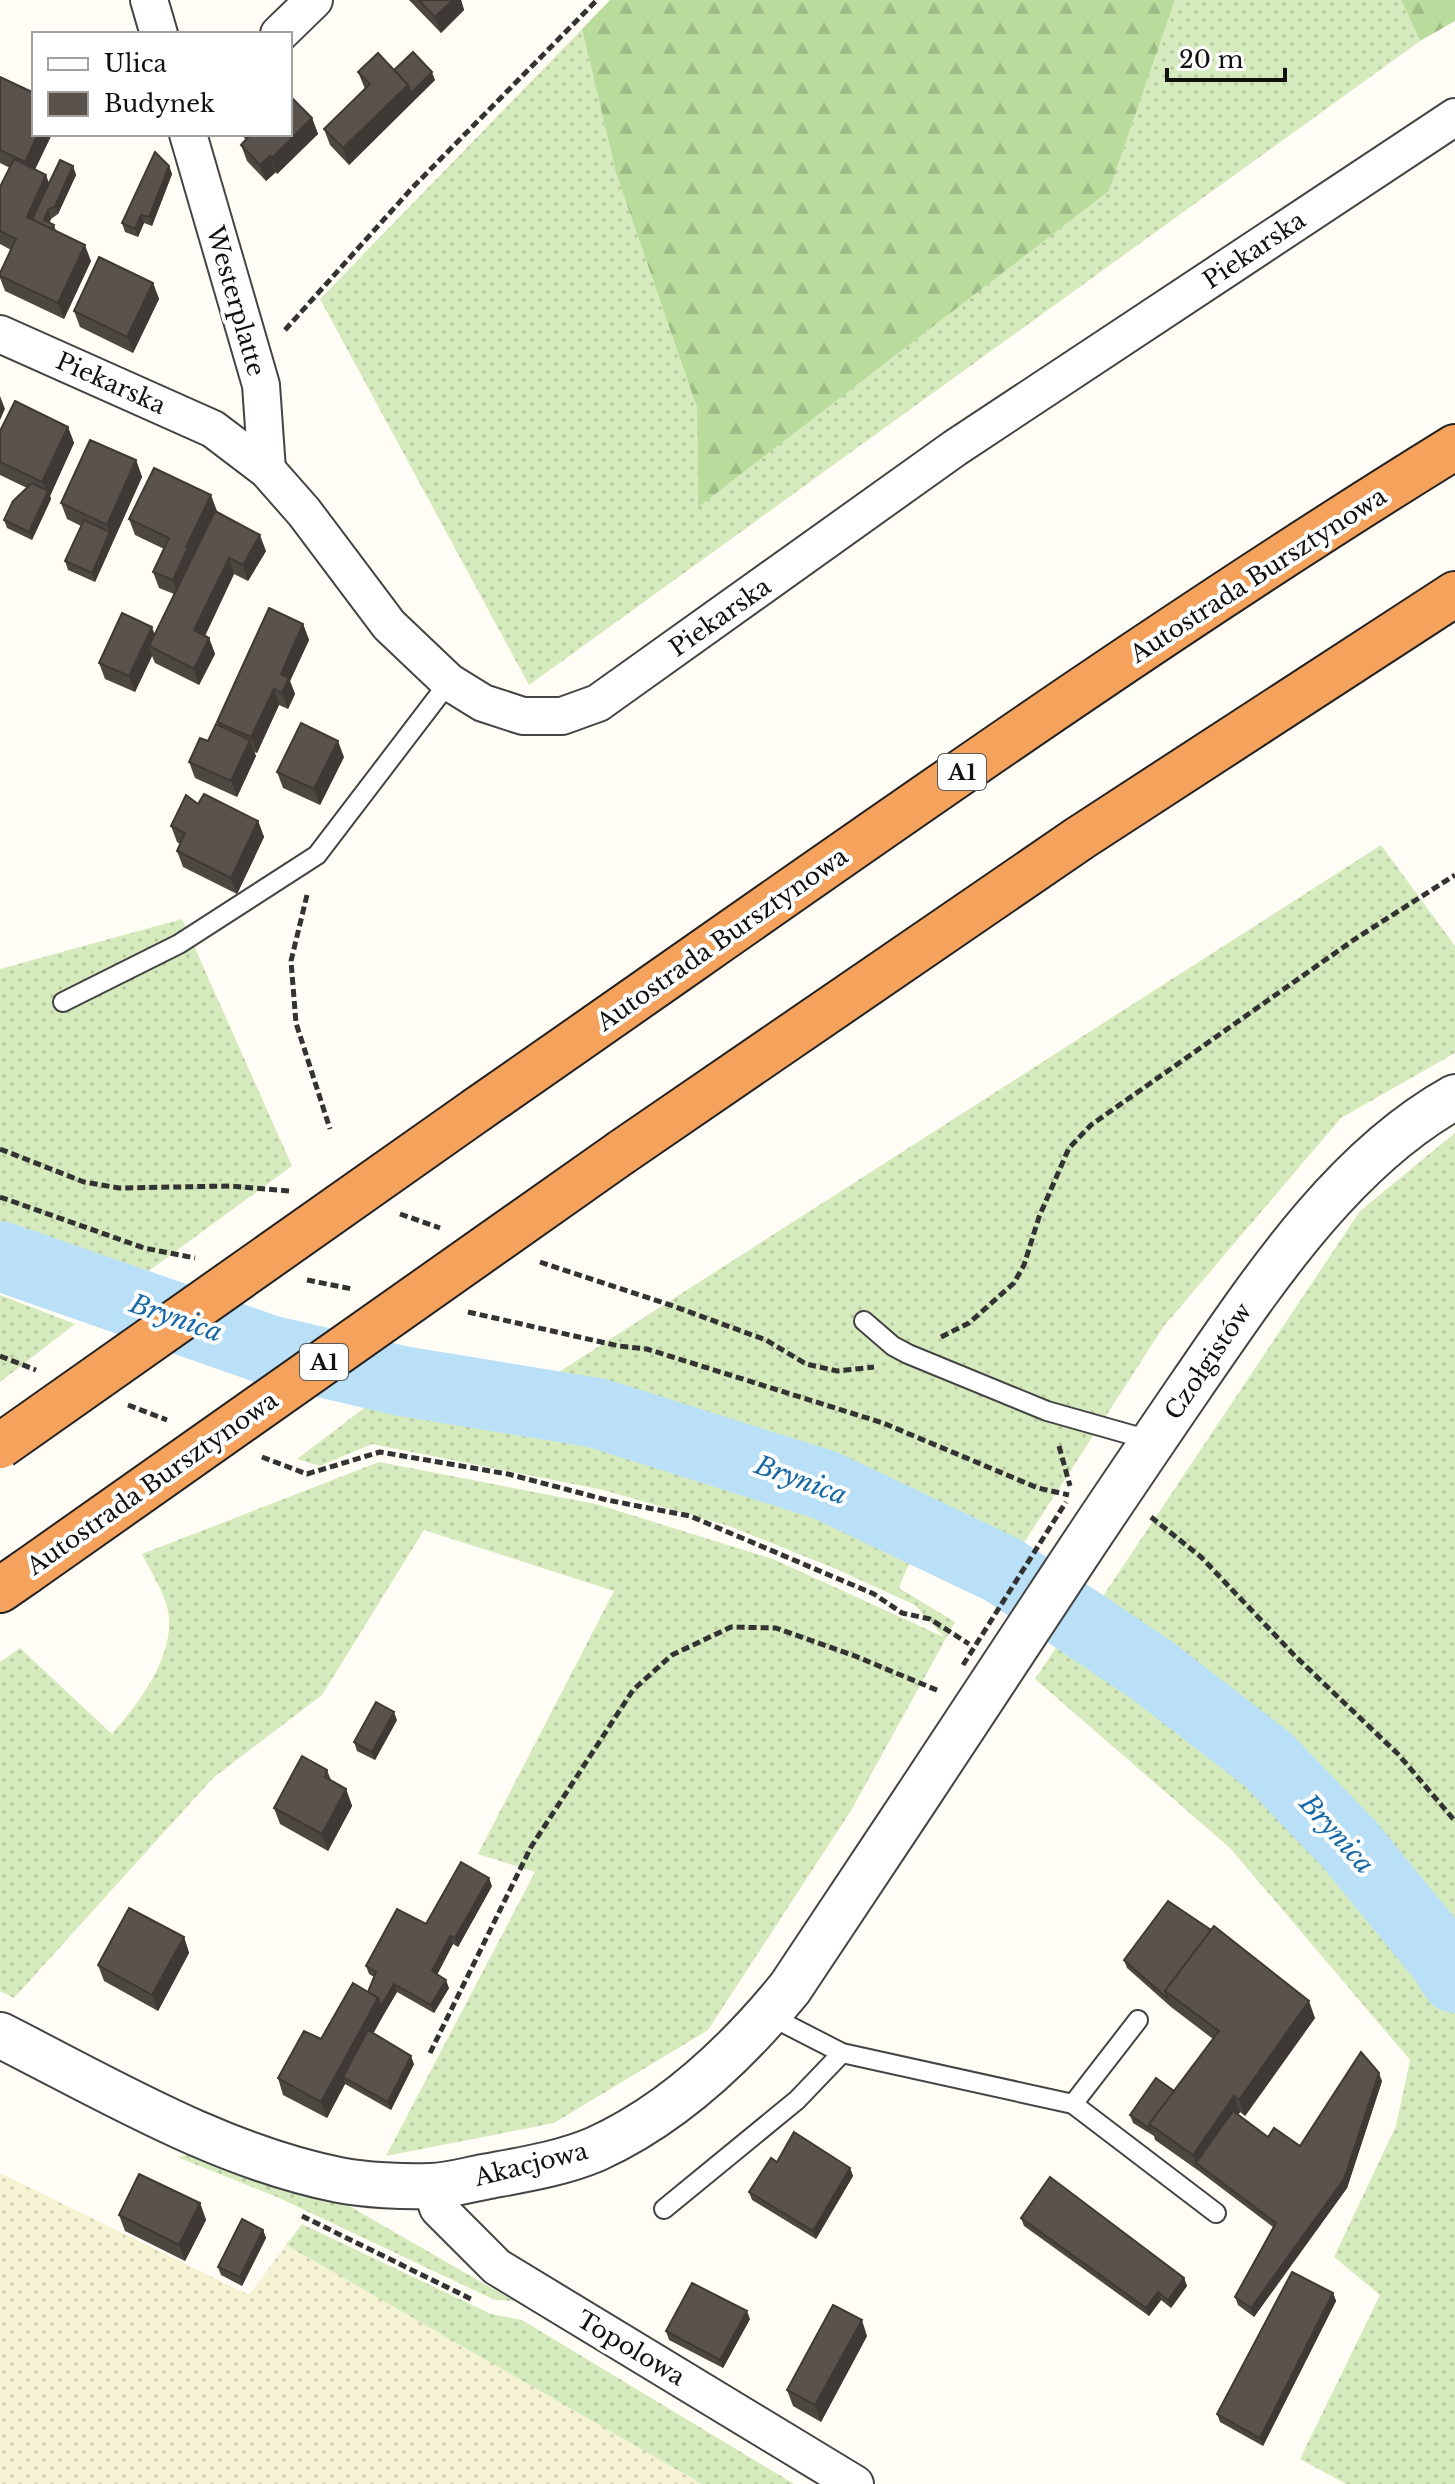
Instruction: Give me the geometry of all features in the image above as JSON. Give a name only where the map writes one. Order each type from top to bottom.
[{"type":"highway","name":"Autostrada Bursztynowa","points":[[0,1446],[794,887],[1264,569],[1455,447]]},
{"type":"highway","name":"Autostrada Bursztynowa","points":[[13,1581],[622,1152],[1080,838],[1455,594]]},
{"type":"street","points":[[149,0],[158,32]]},
{"type":"street","points":[[281,32],[314,0]]},
{"type":"street","name":"Piekarska","points":[[0,334],[213,429],[267,470],[304,512],[389,625],[449,682],[483,703],[523,716],[562,716],[598,703],[955,448],[1455,117]]},
{"type":"street","name":"Westerplatte","points":[[189,136],[261,385],[267,470]]},
{"type":"street","name":"Czołgistów","points":[[984,1665],[1112,1501],[1253,1295],[1327,1205],[1391,1139],[1455,1097]]},
{"type":"street","name":"Akacjowa","points":[[0,2035],[183,2126],[266,2160],[342,2181],[431,2186],[532,2168],[594,2150],[652,2119],[704,2078],[768,2015],[790,1988],[977,1707],[984,1665]]},
{"type":"street","name":"Topolowa","points":[[431,2186],[438,2208],[497,2267],[855,2484]]},
{"type":"lane","points":[[63,1002],[179,944],[317,855],[449,682]]},
{"type":"lane","points":[[864,1321],[893,1346],[908,1354],[1047,1411],[1153,1441]]},
{"type":"lane","points":[[768,2015],[842,2053],[1073,2104],[1216,2213]]},
{"type":"lane","points":[[1073,2104],[1138,2020]]},
{"type":"lane","points":[[664,2209],[797,2100],[842,2053]]},
{"type":"path","points":[[255,364],[413,187],[597,0]]},
{"type":"path","points":[[317,855],[291,961],[296,1023],[330,1129]]},
{"type":"path","points":[[539,1261],[766,1340],[806,1364],[837,1371],[871,1368],[908,1354],[969,1323],[1014,1283],[1024,1265],[1039,1217],[1069,1148],[1091,1125],[1343,948],[1455,875]]},
{"type":"path","points":[[0,1149],[84,1182],[119,1188],[230,1186],[304,1194]]},
{"type":"path","points":[[0,1197],[144,1248],[204,1260]]},
{"type":"path","points":[[391,1211],[450,1231]]},
{"type":"path","points":[[295,1278],[355,1290]]},
{"type":"path","points":[[461,1310],[619,1346],[647,1349],[883,1423],[1038,1488],[1112,1501],[1144,1512],[1201,1557],[1295,1656],[1398,1754],[1455,1821]]},
{"type":"path","points":[[0,1356],[44,1373]]},
{"type":"path","points":[[117,1401],[176,1423]]},
{"type":"path","points":[[249,1452],[307,1474],[380,1452],[508,1474],[607,1500],[690,1516],[874,1594],[902,1613],[930,1619],[984,1665],[1066,1502],[1071,1484],[1047,1411]]},
{"type":"path","points":[[430,2053],[531,1847],[633,1690],[672,1655],[731,1627],[776,1628],[855,1656],[977,1707]]},
{"type":"path","points":[[293,2212],[478,2302]]},
{"type":"shaded area","points":[[0,2173],[249,2295],[286,2245],[702,2484],[0,2484]]},
{"type":"green space","points":[[610,0],[1175,0],[1109,191],[698,507],[697,408],[616,173],[582,29]]},
{"type":"green space","points":[[1175,0],[1401,0],[1420,41],[529,685],[320,299],[582,29],[616,173],[697,408],[698,506],[1109,191]]},
{"type":"green space","points":[[1401,0],[1455,0],[1455,21],[1420,41]]},
{"type":"green space","points":[[1381,845],[1455,946],[1455,1053],[1341,1118],[1164,1326],[1016,1555],[901,1491],[727,1426],[548,1379]]},
{"type":"green space","points":[[182,919],[292,1166],[124,1289],[0,1242],[0,969]]},
{"type":"green space","points":[[1455,1133],[1455,1948],[1420,1896],[1278,1746],[1093,1611],[1360,1211]]},
{"type":"green space","points":[[0,1295],[75,1324],[0,1382]]},
{"type":"green space","points":[[388,1390],[590,1433],[769,1488],[915,1549],[899,1588],[955,1622],[852,1809],[708,2030],[554,2123],[386,2156],[535,1872],[478,1854],[614,1591],[424,1530],[322,1695],[213,1778],[14,1998],[0,1991],[0,1662],[20,1648],[112,1734],[151,1680],[165,1650],[168,1634],[166,1602],[142,1554],[379,1462],[596,1504],[773,1559],[944,1637],[915,1605],[836,1569],[729,1526],[603,1490],[372,1444],[320,1466],[297,1459]]},
{"type":"green space","points":[[1063,1637],[1325,1844],[1424,1965],[1455,2013],[1455,2484],[1346,2484],[1300,2459],[1380,2295],[1334,2257],[1396,2126],[1410,2060],[1230,1848],[1035,1679]]},
{"type":"green space","points":[[194,2154],[337,2199],[514,2301],[495,2300],[277,2197],[177,2157]]},
{"type":"green space","points":[[302,2224],[491,2314],[522,2320],[794,2484],[702,2484],[286,2245]]},
{"type":"building","points":[[419,0],[453,0],[435,17]]},
{"type":"building","points":[[413,52],[432,72],[411,93],[394,70]]},
{"type":"building","points":[[378,53],[408,85],[343,148],[324,129],[370,84],[358,72]]},
{"type":"building","points":[[0,77],[32,92],[32,136],[37,136],[25,162],[0,150]]},
{"type":"building","points":[[292,98],[312,118],[272,158],[270,156],[260,165],[241,145],[249,136],[292,136]]},
{"type":"building","points":[[155,152],[169,166],[149,217],[141,215],[135,229],[122,223]]},
{"type":"building","points":[[14,159],[46,175],[27,217],[85,245],[58,303],[0,276],[16,239],[0,231],[0,187]]},
{"type":"building","points":[[60,160],[73,166],[55,206],[48,210],[44,220],[54,225],[52,229],[32,219]]},
{"type":"building","points":[[99,257],[153,283],[127,337],[74,311]]},
{"type":"building","points":[[15,401],[68,427],[42,482],[0,462],[0,431]]},
{"type":"building","points":[[90,440],[136,460],[107,525],[61,503]]},
{"type":"building","points":[[154,468],[211,495],[173,580],[153,572],[169,538],[129,519]]},
{"type":"building","points":[[32,483],[48,491],[29,532],[4,520],[13,501]]},
{"type":"building","points":[[215,511],[260,535],[243,565],[229,558],[194,630],[209,638],[194,669],[149,646]]},
{"type":"building","points":[[84,520],[110,532],[92,573],[65,561]]},
{"type":"building","points":[[269,608],[303,624],[281,674],[289,678],[282,693],[274,689],[251,737],[217,722]]},
{"type":"building","points":[[122,613],[152,627],[129,676],[99,663]]},
{"type":"building","points":[[301,723],[338,741],[314,789],[277,772]]},
{"type":"building","points":[[216,724],[250,740],[231,781],[189,762],[200,738],[208,741]]},
{"type":"building","points":[[204,794],[258,821],[231,878],[177,851],[185,833],[171,826],[186,795],[198,804]]},
{"type":"building","points":[[376,1702],[394,1712],[372,1752],[354,1742]]},
{"type":"building","points":[[302,1756],[327,1770],[325,1777],[346,1789],[322,1834],[274,1808]]},
{"type":"building","points":[[461,1862],[489,1878],[455,1938],[450,1936],[432,1971],[446,1980],[431,2005],[394,1984],[381,2006],[378,1998],[368,1992],[376,1972],[366,1966],[397,1909],[426,1924]]},
{"type":"building","points":[[1168,1901],[1211,1930],[1165,1991],[1168,1999],[1124,1960]]},
{"type":"building","points":[[129,1908],[184,1937],[152,1995],[98,1965]]},
{"type":"building","points":[[1214,1926],[1309,2001],[1239,2100],[1234,2096],[1193,2155],[1149,2124],[1219,2031],[1165,1991]]},
{"type":"building","points":[[353,1983],[378,1998],[321,2102],[278,2078],[304,2031],[321,2039]]},
{"type":"building","points":[[368,2030],[411,2056],[388,2102],[343,2077]]},
{"type":"building","points":[[1361,2052],[1379,2073],[1344,2179],[1251,2308],[1235,2297],[1276,2223],[1196,2163],[1233,2111],[1268,2137],[1274,2128],[1300,2146]]},
{"type":"building","points":[[1156,2078],[1174,2091],[1149,2124],[1150,2129],[1130,2115]]},
{"type":"building","points":[[794,2132],[850,2168],[813,2231],[749,2192],[771,2158],[777,2162]]},
{"type":"building","points":[[139,2174],[200,2203],[179,2245],[119,2215]]},
{"type":"building","points":[[1050,2177],[1184,2278],[1168,2300],[1158,2292],[1146,2308],[1021,2218]]},
{"type":"building","points":[[242,2219],[263,2230],[240,2277],[218,2267]]},
{"type":"building","points":[[1292,2272],[1333,2293],[1260,2438],[1217,2414]]},
{"type":"building","points":[[692,2283],[747,2311],[720,2360],[666,2331]]},
{"type":"building","points":[[833,2305],[862,2320],[815,2405],[787,2390]]},
{"type":"waterway","name":"Brynica","points":[[0,1256],[269,1350],[402,1381],[597,1413],[825,1485],[1003,1570],[1153,1671],[1268,1760],[1350,1845],[1444,1960],[1455,1978]]}]
